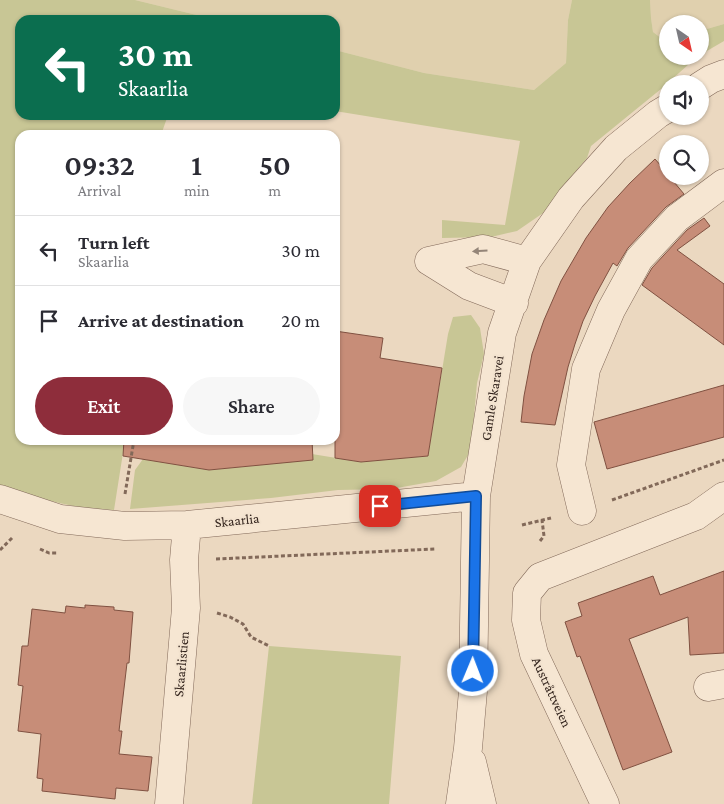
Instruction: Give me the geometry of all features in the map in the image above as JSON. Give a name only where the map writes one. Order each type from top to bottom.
[{"type":"street","points":[[709,80],[724,74]]},
{"type":"street","name":"Gamle Skaravei","points":[[460,804],[468,748],[473,691],[476,496],[502,333],[527,261],[572,198],[616,148],[659,115]]},
{"type":"street","points":[[582,511],[571,465],[586,369],[611,310],[639,259],[677,218],[724,182]]},
{"type":"street","points":[[514,303],[469,286],[430,261],[483,249],[527,261]]},
{"type":"street","name":"Skaarlia","points":[[0,499],[60,519],[125,526],[186,525],[476,496]]},
{"type":"street","name":"Austråttveien","points":[[605,804],[534,654],[526,620],[527,593],[540,577],[696,516],[724,496]]},
{"type":"street","name":"Skaarlistien","points":[[169,804],[186,608],[184,560],[186,525]]},
{"type":"street","name":"Gamle Skaravei","points":[[468,748],[482,804]]},
{"type":"path","points":[[125,494],[133,445]]},
{"type":"path","points":[[582,511],[724,460]]},
{"type":"path","points":[[0,550],[13,537]]},
{"type":"path","points":[[186,608],[218,613],[230,617],[243,624],[251,637],[269,646]]},
{"type":"shaded area","points":[[0,0],[135,0],[196,15],[15,15],[15,120],[166,120],[163,130],[15,130],[15,445],[124,445],[114,510],[82,508],[15,493],[0,485]]},
{"type":"shaded area","points":[[135,0],[572,0],[568,20],[566,63],[534,90],[424,73],[340,51],[340,15],[196,15]]},
{"type":"shaded area","points":[[572,0],[650,0],[653,32],[659,36],[659,65],[688,65],[677,75],[659,75],[659,91],[591,146],[587,158],[565,184],[549,209],[517,231],[491,237],[442,238],[442,220],[505,225],[520,141],[340,112],[340,51],[424,73],[534,90],[566,63],[568,20]]},
{"type":"shaded area","points":[[650,0],[724,0],[724,24],[709,28],[709,15],[659,15],[659,36],[653,32]]},
{"type":"shaded area","points":[[724,24],[724,41],[709,50],[709,28]]},
{"type":"shaded area","points":[[471,315],[480,328],[484,354],[477,383],[471,450],[461,467],[436,481],[391,489],[338,490],[271,498],[130,509],[135,470],[143,459],[209,470],[272,464],[275,448],[361,462],[428,456],[448,334],[453,317]]},
{"type":"shaded area","points":[[269,646],[401,656],[389,804],[252,804]]},
{"type":"building","points":[[655,159],[659,164],[659,185],[676,185],[684,194],[666,207],[628,248],[617,266],[613,263],[583,321],[568,367],[555,425],[521,422],[532,354],[561,281],[586,238],[608,207]]},
{"type":"building","points":[[704,218],[710,226],[677,250],[724,284],[724,345],[642,285],[652,268],[687,230]]},
{"type":"building","points":[[340,332],[383,338],[380,358],[442,368],[428,456],[361,462],[335,458],[335,445],[340,445]]},
{"type":"building","points":[[724,385],[724,437],[607,469],[594,422]]},
{"type":"building","points":[[124,445],[312,445],[313,460],[209,470],[123,456]]},
{"type":"building","points":[[724,571],[724,653],[690,655],[688,617],[629,639],[672,752],[623,770],[580,656],[577,657],[565,622],[582,616],[578,603],[653,576],[660,595]]},
{"type":"building","points":[[85,605],[114,607],[114,610],[133,612],[129,663],[127,663],[119,731],[122,731],[119,754],[152,757],[148,791],[116,788],[115,799],[42,791],[43,779],[37,778],[41,734],[18,731],[23,686],[18,685],[22,646],[28,646],[32,609],[65,613],[66,606],[85,608]]},
{"type":"route","points":[[380,506],[476,496],[473,671]]}]
